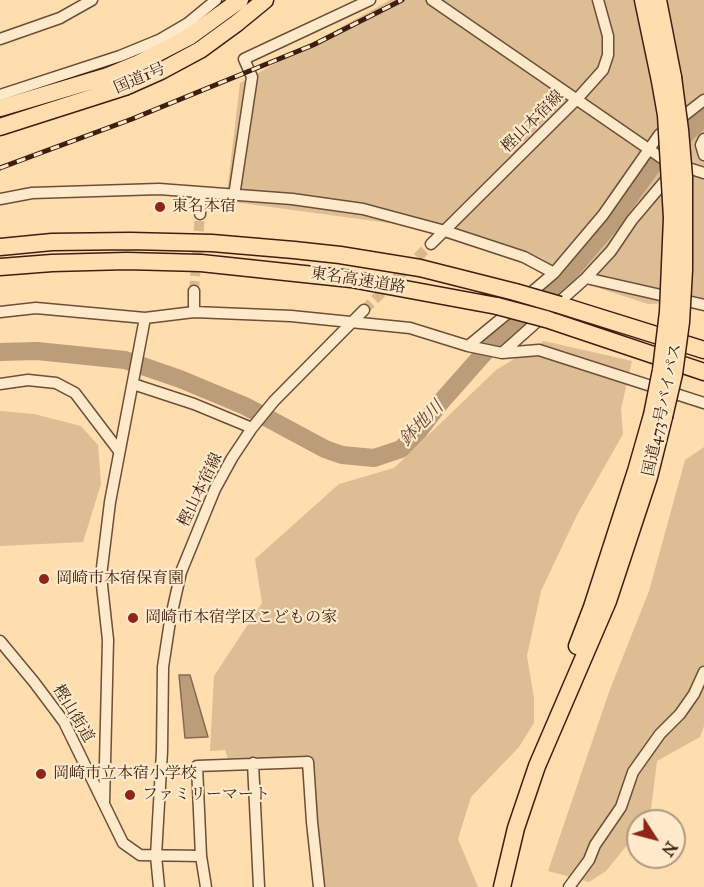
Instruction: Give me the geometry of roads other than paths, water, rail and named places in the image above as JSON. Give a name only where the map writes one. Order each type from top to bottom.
[{"type":"highway","name":"国道1号","points":[[0,108],[108,76],[137,64],[189,37],[240,0]]},
{"type":"highway","name":"国道1号","points":[[0,127],[125,87],[161,71],[200,50],[265,0]]},
{"type":"highway","name":"国道473号バイパス","points":[[502,887],[516,828],[537,766],[608,601],[649,477],[658,416],[674,374],[681,322],[685,238],[684,177],[680,130],[644,0]]},
{"type":"highway","name":"国道473号バイパス","points":[[658,0],[666,79]]},
{"type":"highway","name":"東名高速道路","points":[[0,247],[52,242],[130,241],[212,243],[340,255],[420,268],[515,292],[704,350]]},
{"type":"highway","name":"東名高速道路","points":[[0,267],[127,261],[201,263],[351,279],[497,306],[546,319],[704,372]]},
{"type":"street","points":[[0,39],[60,18],[92,0]]},
{"type":"street","points":[[0,95],[120,56],[159,39],[188,23],[216,0]]},
{"type":"street","points":[[234,196],[252,77],[244,59],[370,0]]},
{"type":"street","points":[[432,0],[666,161],[704,173]]},
{"type":"street","name":"樫山本宿線","points":[[431,244],[577,99],[603,70],[608,55],[608,36],[598,0]]},
{"type":"street","points":[[188,23],[208,23]]},
{"type":"street","points":[[22,101],[37,83]]},
{"type":"street","points":[[468,346],[554,273],[603,215],[659,135],[704,100]]},
{"type":"street","points":[[704,139],[701,145],[704,155]]},
{"type":"street","points":[[502,353],[586,278],[611,251],[654,192],[678,166]]},
{"type":"street","points":[[0,199],[32,193],[159,189],[292,199],[363,209],[445,231],[524,257],[554,273]]},
{"type":"street","points":[[200,214],[201,193]]},
{"type":"street","points":[[586,278],[649,294],[703,304]]},
{"type":"street","points":[[194,312],[195,291]]},
{"type":"street","points":[[0,312],[36,308],[145,318],[194,312],[352,321],[410,328],[468,346],[502,353],[539,350],[704,402]]},
{"type":"street","points":[[352,321],[364,310]]},
{"type":"street","points":[[105,804],[108,639],[101,576],[110,502],[145,318]]},
{"type":"street","name":"樫山本宿線","points":[[159,887],[156,856],[162,752],[163,667],[181,572],[215,489],[253,427],[274,401],[352,321]]},
{"type":"street","points":[[0,384],[28,380],[56,383],[75,393],[119,451]]},
{"type":"street","points":[[133,384],[253,427]]},
{"type":"street","name":"樫山街道","points":[[0,641],[34,681],[63,722],[123,843],[140,855],[201,856]]},
{"type":"street","points":[[569,887],[589,860],[595,845],[621,807],[633,772],[660,734],[680,714],[694,694],[704,672]]},
{"type":"street","points":[[206,887],[201,856],[197,766],[308,762],[319,887]]},
{"type":"street","points":[[253,763],[259,887]]},
{"type":"waterway","name":"鉢地川","points":[[0,352],[37,351],[125,360],[180,379],[245,406],[325,449],[342,455],[374,458],[401,449],[501,334],[536,310],[608,227],[652,166],[704,117]]},
{"type":"tunnel","points":[[194,291],[200,214]]},
{"type":"tunnel","points":[[364,310],[431,244]]},
{"type":"railway","points":[[0,168],[132,119],[313,45],[402,0]]},
{"type":"place","name":"東名本宿","points":[[160,207]]},
{"type":"place","name":"岡崎市本宿保育園","points":[[44,579]]},
{"type":"place","name":"岡崎市本宿学区こどもの家","points":[[133,618]]},
{"type":"place","name":"岡崎市立本宿小学校","points":[[41,774]]},
{"type":"place","name":"ファミリーマート","points":[[130,795]]}]
